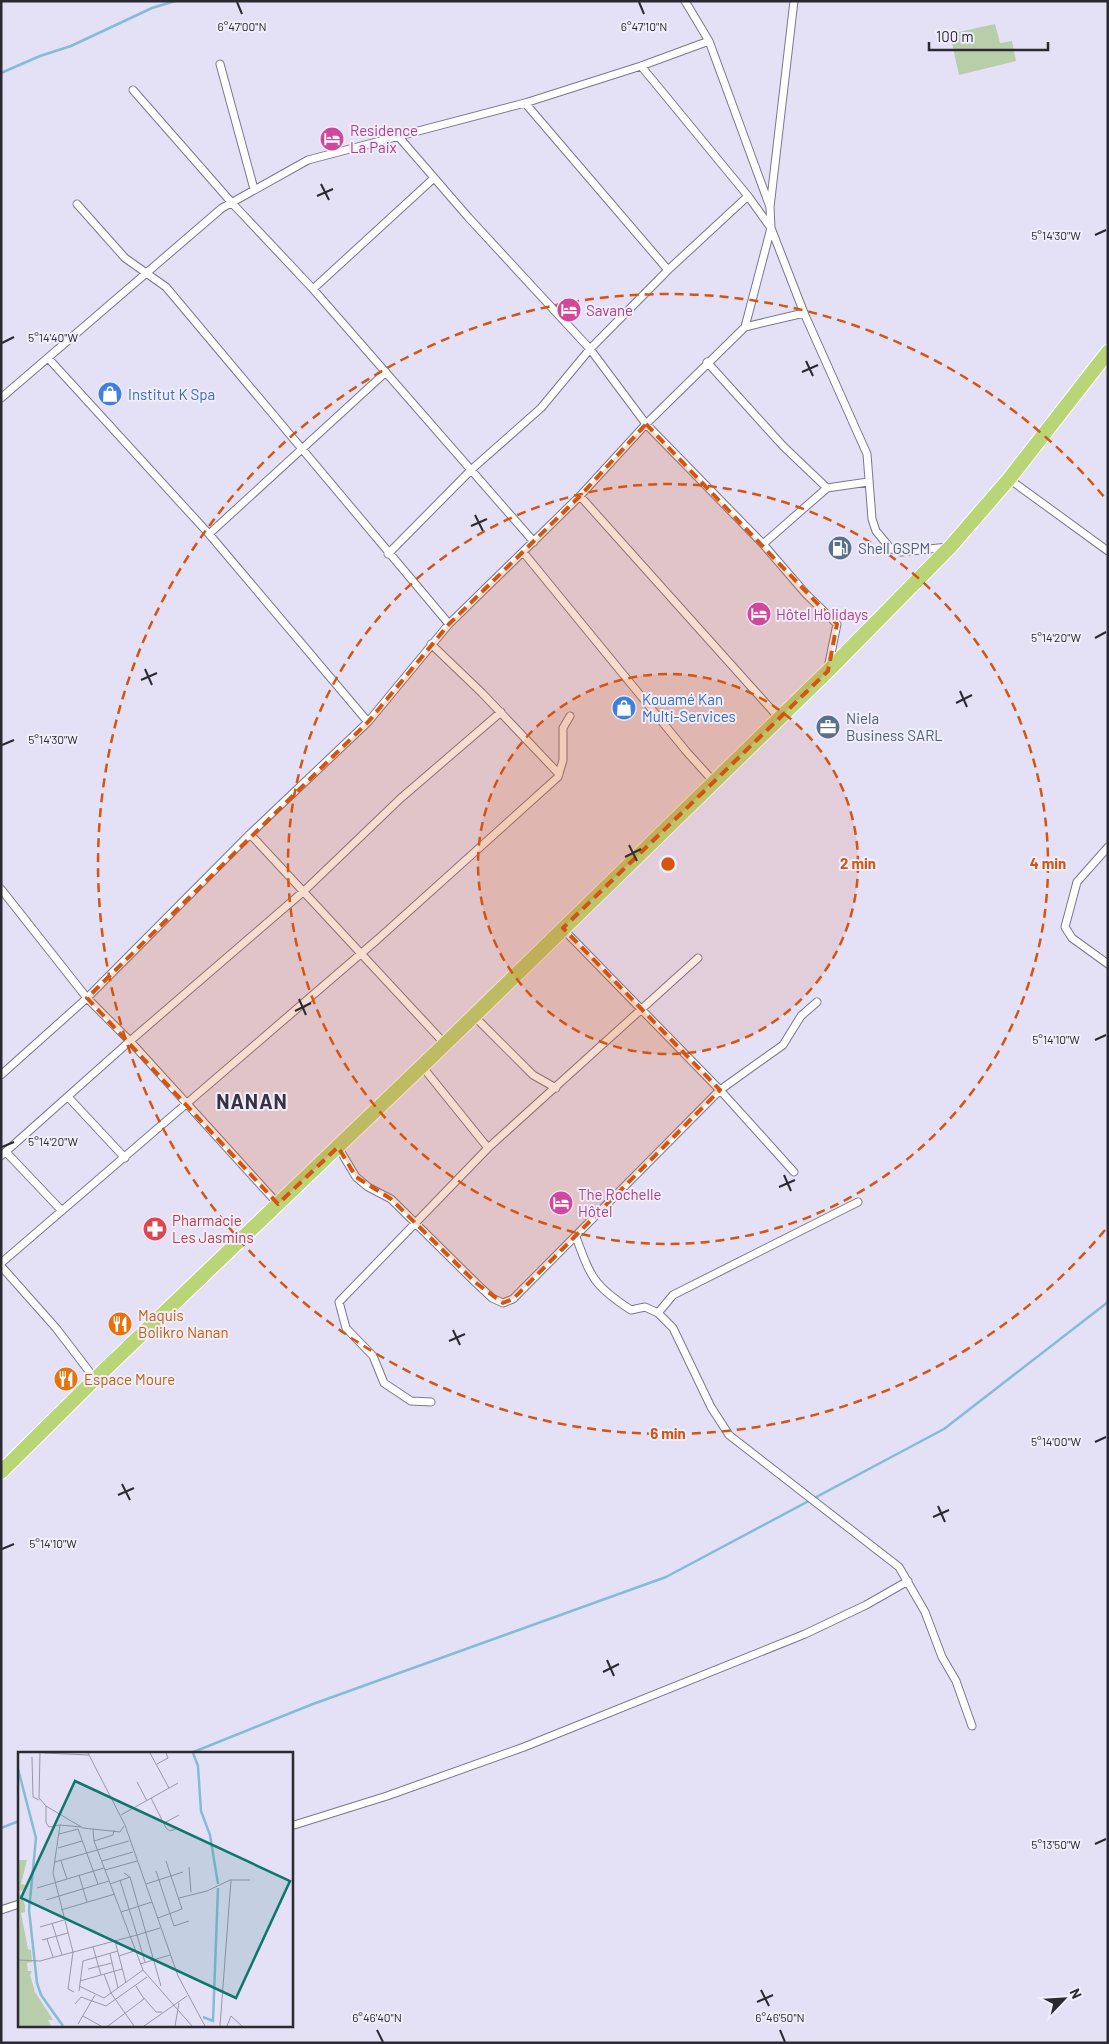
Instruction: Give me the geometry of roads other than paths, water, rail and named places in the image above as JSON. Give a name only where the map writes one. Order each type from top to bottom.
[{"type":"highway","points":[[1,1472],[828,671],[951,546],[1009,480],[1108,352]]},
{"type":"street","points":[[685,1],[709,40],[770,207]]},
{"type":"street","points":[[745,326],[770,228],[770,207],[794,1]]},
{"type":"street","points":[[1,398],[222,208],[308,160],[525,103],[641,66],[709,40]]},
{"type":"street","points":[[220,64],[254,190]]},
{"type":"street","points":[[641,66],[748,196],[770,228],[804,313],[867,454],[872,519],[883,542],[891,549],[902,552],[951,546]]},
{"type":"street","points":[[133,90],[232,203],[313,288],[534,542]]},
{"type":"street","points":[[525,103],[668,270]]},
{"type":"street","points":[[398,136],[590,350],[646,424],[763,544],[806,594],[837,624],[828,671]]},
{"type":"street","points":[[313,288],[434,178]]},
{"type":"street","points":[[388,554],[472,469],[542,408],[590,350],[668,270],[748,196]]},
{"type":"street","points":[[77,204],[125,258],[166,287],[388,554],[449,624]]},
{"type":"street","points":[[1,1075],[87,998],[250,834],[368,722],[449,624],[580,496],[646,424],[707,362],[745,326],[804,313]]},
{"type":"street","points":[[48,358],[209,534],[368,722]]},
{"type":"street","points":[[707,362],[783,446],[827,488]]},
{"type":"street","points":[[209,534],[302,451],[386,372]]},
{"type":"street","points":[[1009,480],[1108,551]]},
{"type":"street","points":[[763,544],[827,488],[868,482]]},
{"type":"street","points":[[580,496],[779,718]]},
{"type":"street","points":[[523,552],[686,751],[714,782]]},
{"type":"street","points":[[431,644],[501,712],[559,774]]},
{"type":"street","points":[[61,1210],[3,1154],[69,1098],[130,1041],[304,891],[401,798],[501,712]]},
{"type":"street","points":[[95,1379],[56,1328],[1,1265],[61,1210],[125,1158],[444,881],[558,777],[563,760],[564,728],[570,716]]},
{"type":"street","points":[[250,834],[445,1044]]},
{"type":"street","points":[[1108,847],[1077,882],[1064,927],[1072,938],[1108,964]]},
{"type":"street","points":[[2,890],[87,998],[188,1103],[278,1204]]},
{"type":"street","points":[[563,928],[720,1090],[794,1172]]},
{"type":"street","points":[[431,1402],[411,1401],[384,1383],[373,1356],[346,1328],[339,1302],[416,1225],[488,1148],[698,958]]},
{"type":"street","points":[[338,1147],[356,1177],[368,1187],[391,1199],[492,1298],[503,1303],[513,1299],[720,1090],[783,1045],[801,1016],[817,1002]]},
{"type":"street","points":[[473,1015],[533,1075],[556,1088]]},
{"type":"street","points":[[421,1065],[488,1148]]},
{"type":"street","points":[[69,1098],[125,1158]]},
{"type":"street","points":[[658,1313],[673,1295],[858,1202]]},
{"type":"street","points":[[576,1237],[590,1275],[608,1295],[631,1310],[646,1307],[658,1313],[677,1335],[710,1407],[730,1435],[899,1567],[924,1612],[942,1657],[956,1681],[972,1726]]},
{"type":"street","points":[[292,1826],[387,1796],[524,1747],[805,1634],[866,1605],[908,1581]]},
{"type":"street","points":[[1,1910],[18,1904]]},
{"type":"waterway","points":[[1,73],[40,56],[71,46],[152,8],[175,1]]},
{"type":"waterway","points":[[193,1752],[313,1704],[666,1577],[944,1429],[1108,1302]]},
{"type":"waterway","points":[[1,1828],[18,1821]]},
{"type":"place","name":"Residence La Paix","points":[[332,139]]},
{"type":"place","name":"Savane","points":[[569,310]]},
{"type":"place","name":"Institut K Spa","points":[[110,394]]},
{"type":"place","name":"Shell GSPM","points":[[840,548]]},
{"type":"place","name":"Hôtel Holidays","points":[[759,614]]},
{"type":"place","name":"Kouamé Kan Multi-Services","points":[[624,708]]},
{"type":"place","name":"Niela Business SARL","points":[[828,727]]},
{"type":"place","name":"The Rochelle Hôtel","points":[[561,1203]]},
{"type":"place","name":"Pharmacie Les Jasmins","points":[[155,1229]]},
{"type":"place","name":"Maquis Bolikro Nanan","points":[[120,1324]]},
{"type":"place","name":"Espace Moure","points":[[66,1379]]},
{"type":"district","name":"NANAN","points":[[252,1101]]}]
